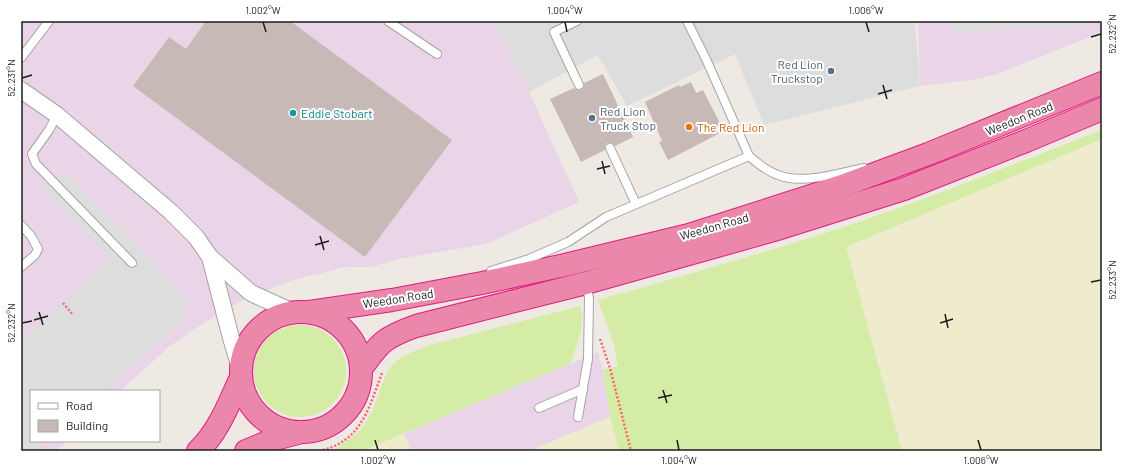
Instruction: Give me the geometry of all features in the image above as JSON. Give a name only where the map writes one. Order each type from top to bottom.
[{"type":"highway","name":"Weedon Road","points":[[301,312],[416,296],[482,284],[689,234],[842,186],[928,154],[1102,84]]},
{"type":"highway","name":"Weedon Road","points":[[361,369],[376,349],[385,340],[396,333],[416,326],[586,283],[774,230],[904,189],[1102,109]]},
{"type":"highway","points":[[198,451],[207,442],[228,408],[241,374],[244,352],[254,334],[269,321],[284,314],[301,312],[327,318],[345,330],[357,348],[361,369],[360,384],[356,398],[342,416],[324,428],[275,439],[246,451]]},
{"type":"highway","points":[[241,374],[243,388],[248,401],[261,418],[280,429],[302,432]]},
{"type":"street","points":[[21,90],[57,115],[170,212],[196,237],[210,257],[251,293],[301,312]]},
{"type":"street","points":[[210,257],[241,374]]},
{"type":"lane","points":[[21,58],[49,21]]},
{"type":"lane","points":[[388,21],[437,54]]},
{"type":"lane","points":[[577,21],[554,32],[579,85]]},
{"type":"lane","points":[[687,21],[706,59],[749,156],[762,167],[779,176],[798,179],[826,176],[928,154]]},
{"type":"lane","points":[[57,115],[50,130],[32,154],[36,164],[132,263]]},
{"type":"lane","points":[[610,148],[636,204]]},
{"type":"lane","points":[[416,296],[529,258],[568,242],[606,218],[749,156]]},
{"type":"lane","points":[[21,225],[31,236],[38,249],[35,255],[21,267]]},
{"type":"lane","points":[[578,417],[588,359],[589,298],[586,283]]},
{"type":"lane","points":[[539,408],[583,389]]},
{"type":"path","points":[[63,302],[73,315]]},
{"type":"path","points":[[598,332],[610,368],[631,451]]},
{"type":"shaded area","points":[[21,21],[493,21],[529,92],[579,202],[486,244],[398,259],[371,267],[346,267],[290,281],[243,300],[205,322],[170,346],[121,390],[30,390],[30,442],[66,442],[56,451],[21,451]]},
{"type":"shaded area","name":"Red Lion Truckstop","points":[[493,21],[915,21],[920,86],[764,125],[735,54],[627,106],[598,55],[529,92]]},
{"type":"shaded area","points":[[918,21],[1102,21],[1102,32],[995,75],[972,80],[920,86]]},
{"type":"shaded area","points":[[953,21],[1086,21],[1086,26],[951,32]]},
{"type":"shaded area","points":[[1102,139],[1102,451],[902,451],[846,247]]},
{"type":"shaded area","points":[[67,173],[129,234],[188,303],[181,311],[187,318],[104,390],[30,390],[30,442],[44,442],[34,451],[21,451],[21,338],[63,303],[111,259],[42,189]]},
{"type":"shaded area","points":[[598,352],[603,370],[610,417],[535,451],[411,451],[404,434]]},
{"type":"shaded area","points":[[610,417],[619,451],[529,451]]},
{"type":"shaded area","points":[[404,434],[411,451],[362,451]]},
{"type":"green space","points":[[1102,130],[1102,139],[846,247],[902,451],[619,451],[610,417],[603,370],[618,366],[614,345],[598,300],[697,272],[862,221]]},
{"type":"green space","points":[[580,306],[582,314],[581,328],[571,363],[362,451],[331,451],[350,439],[363,426],[376,402],[387,372],[394,363],[402,357],[430,345]]},
{"type":"green space","points":[[300,325],[317,329],[332,339],[342,354],[346,371],[342,388],[332,403],[317,413],[300,417],[283,413],[268,403],[258,388],[254,371],[258,354],[268,339],[283,329]]},
{"type":"building","name":"Eddie Stobart","points":[[206,21],[290,21],[452,140],[365,257],[133,86],[169,37],[186,49]]},
{"type":"building","name":"Red Lion Truck Stop","points":[[603,74],[633,137],[615,146],[611,143],[607,143],[605,150],[581,162],[550,99],[574,88],[582,90],[584,83]]},
{"type":"building","name":"The Red Lion","points":[[691,82],[696,93],[703,90],[724,131],[668,160],[659,142],[662,141],[645,102],[679,85],[680,87]]},
{"type":"place","name":"Red Lion Truckstop","points":[[831,71]]},
{"type":"place","name":"Eddie Stobart","points":[[293,113]]},
{"type":"place","name":"Red Lion Truck Stop","points":[[592,118]]},
{"type":"place","name":"The Red Lion","points":[[689,127]]}]
